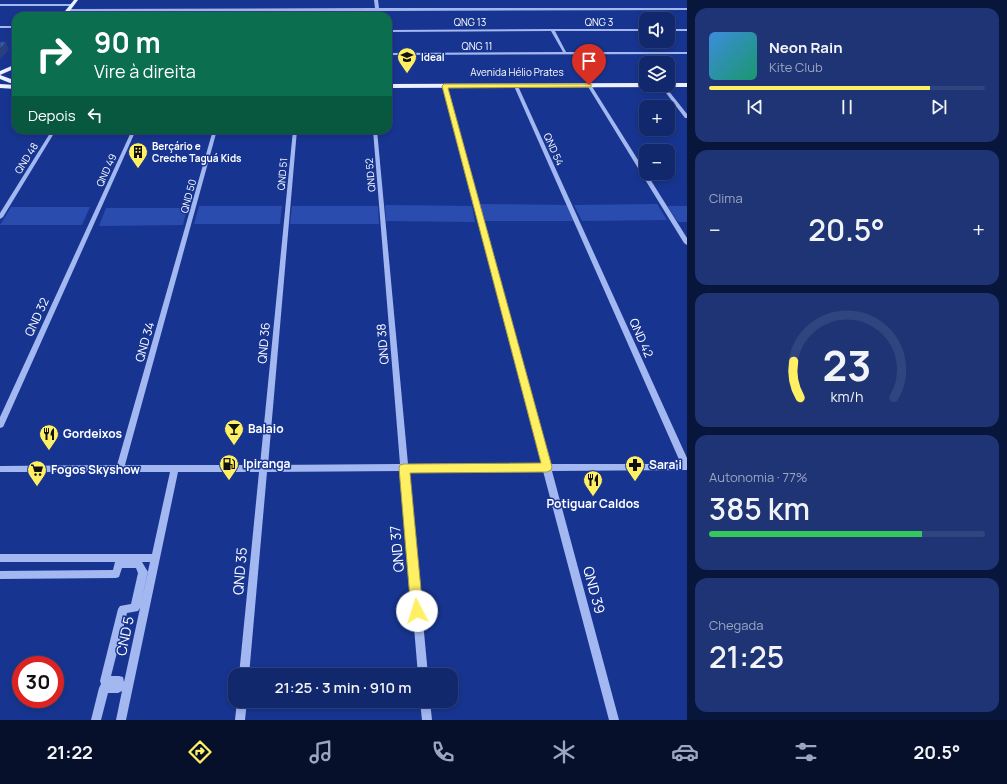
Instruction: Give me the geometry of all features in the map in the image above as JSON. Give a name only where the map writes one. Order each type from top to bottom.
[{"type":"main road","points":[[68,10],[76,0]]},
{"type":"main road","points":[[0,73],[12,68]]},
{"type":"main road","points":[[0,77],[12,81]]},
{"type":"main road","points":[[675,80],[687,80]]},
{"type":"main road","points":[[2,85],[12,81]]},
{"type":"main road","name":"Avenida Hélio Prates","points":[[392,84],[411,82],[639,81]]},
{"type":"main road","points":[[619,85],[639,82]]},
{"type":"main road","name":"Avenida Hélio Prates","points":[[392,84],[444,86],[639,85]]},
{"type":"main road","points":[[2,85],[12,86]]},
{"type":"main road","points":[[0,93],[2,85]]},
{"type":"main road","name":"Avenida Hélio Prates","points":[[675,85],[687,85]]},
{"type":"street","points":[[376,0],[378,9]]},
{"type":"street","points":[[0,5],[72,5]]},
{"type":"street","points":[[68,10],[687,9]]},
{"type":"street","points":[[0,27],[12,27]]},
{"type":"street","name":"QNG 13","points":[[392,30],[552,30]]},
{"type":"street","points":[[552,30],[565,54]]},
{"type":"street","name":"QNG 3","points":[[552,30],[639,30]]},
{"type":"street","points":[[675,30],[687,30]]},
{"type":"street","name":"QNG 11","points":[[392,54],[687,53]]},
{"type":"street","points":[[589,85],[687,243]]},
{"type":"street","name":"QND 39","points":[[444,86],[614,720]]},
{"type":"street","name":"QND 54","points":[[516,86],[575,219]]},
{"type":"street","points":[[667,92],[687,117]]},
{"type":"street","name":"QND 48","points":[[0,217],[52,134]]},
{"type":"street","name":"QND 49","points":[[94,218],[132,134]]},
{"type":"street","name":"QND 50","points":[[190,221],[214,134]]},
{"type":"street","name":"QND 51","points":[[287,220],[295,134]]},
{"type":"street","name":"QND 52","points":[[375,134],[383,219]]},
{"type":"street","name":"QND 32","points":[[0,425],[94,218]]},
{"type":"street","name":"QND 38","points":[[383,219],[404,468]]},
{"type":"street","name":"QND 42","points":[[575,219],[687,467]]},
{"type":"street","name":"QND 36","points":[[263,469],[287,220]]},
{"type":"street","name":"QND 34","points":[[120,469],[190,221]]},
{"type":"street","points":[[0,470],[687,467]]},
{"type":"street","name":"QND 37","points":[[404,468],[422,668]]},
{"type":"street","name":"CND 5","points":[[121,720],[175,469]]},
{"type":"street","name":"QND 35","points":[[245,668],[263,469]]},
{"type":"street","points":[[0,558],[156,558]]},
{"type":"street","points":[[0,575],[116,574],[119,564],[138,564],[143,572],[135,608],[123,609],[105,681],[119,681],[118,688],[104,688],[96,720]]},
{"type":"street","points":[[240,720],[241,708]]},
{"type":"street","points":[[426,708],[427,720]]},
{"type":"shaded area","points":[[480,204],[567,205],[574,221],[485,221]]},
{"type":"shaded area","points":[[657,204],[667,220],[582,221],[574,205]]},
{"type":"shaded area","points":[[385,205],[472,206],[475,222],[386,221]]},
{"type":"shaded area","points":[[199,206],[282,206],[280,224],[194,224]]},
{"type":"shaded area","points":[[292,206],[378,206],[379,224],[290,224]]},
{"type":"shaded area","points":[[667,206],[687,206],[687,222],[678,222]]},
{"type":"shaded area","points":[[11,207],[90,207],[82,225],[0,225]]},
{"type":"shaded area","points":[[106,208],[187,208],[183,225],[99,226]]},
{"type":"building","points":[[0,42],[6,42],[0,49]]},
{"type":"place","name":"Ideal","points":[[407,74]]},
{"type":"place","name":"Berçário e Creche Taguá Kids","points":[[138,169]]},
{"type":"place","name":"Balaio","points":[[234,446]]},
{"type":"place","name":"Gordeixos","points":[[49,451]]},
{"type":"place","name":"Ipiranga","points":[[229,481]]},
{"type":"place","name":"Sara'i","points":[[635,482]]},
{"type":"place","name":"Fogos Skyshow","points":[[37,487]]},
{"type":"place","name":"Potiguar Caldos","points":[[593,497]]},
{"type":"route","points":[[417,611],[404,468],[547,467],[444,86],[589,85]]}]
